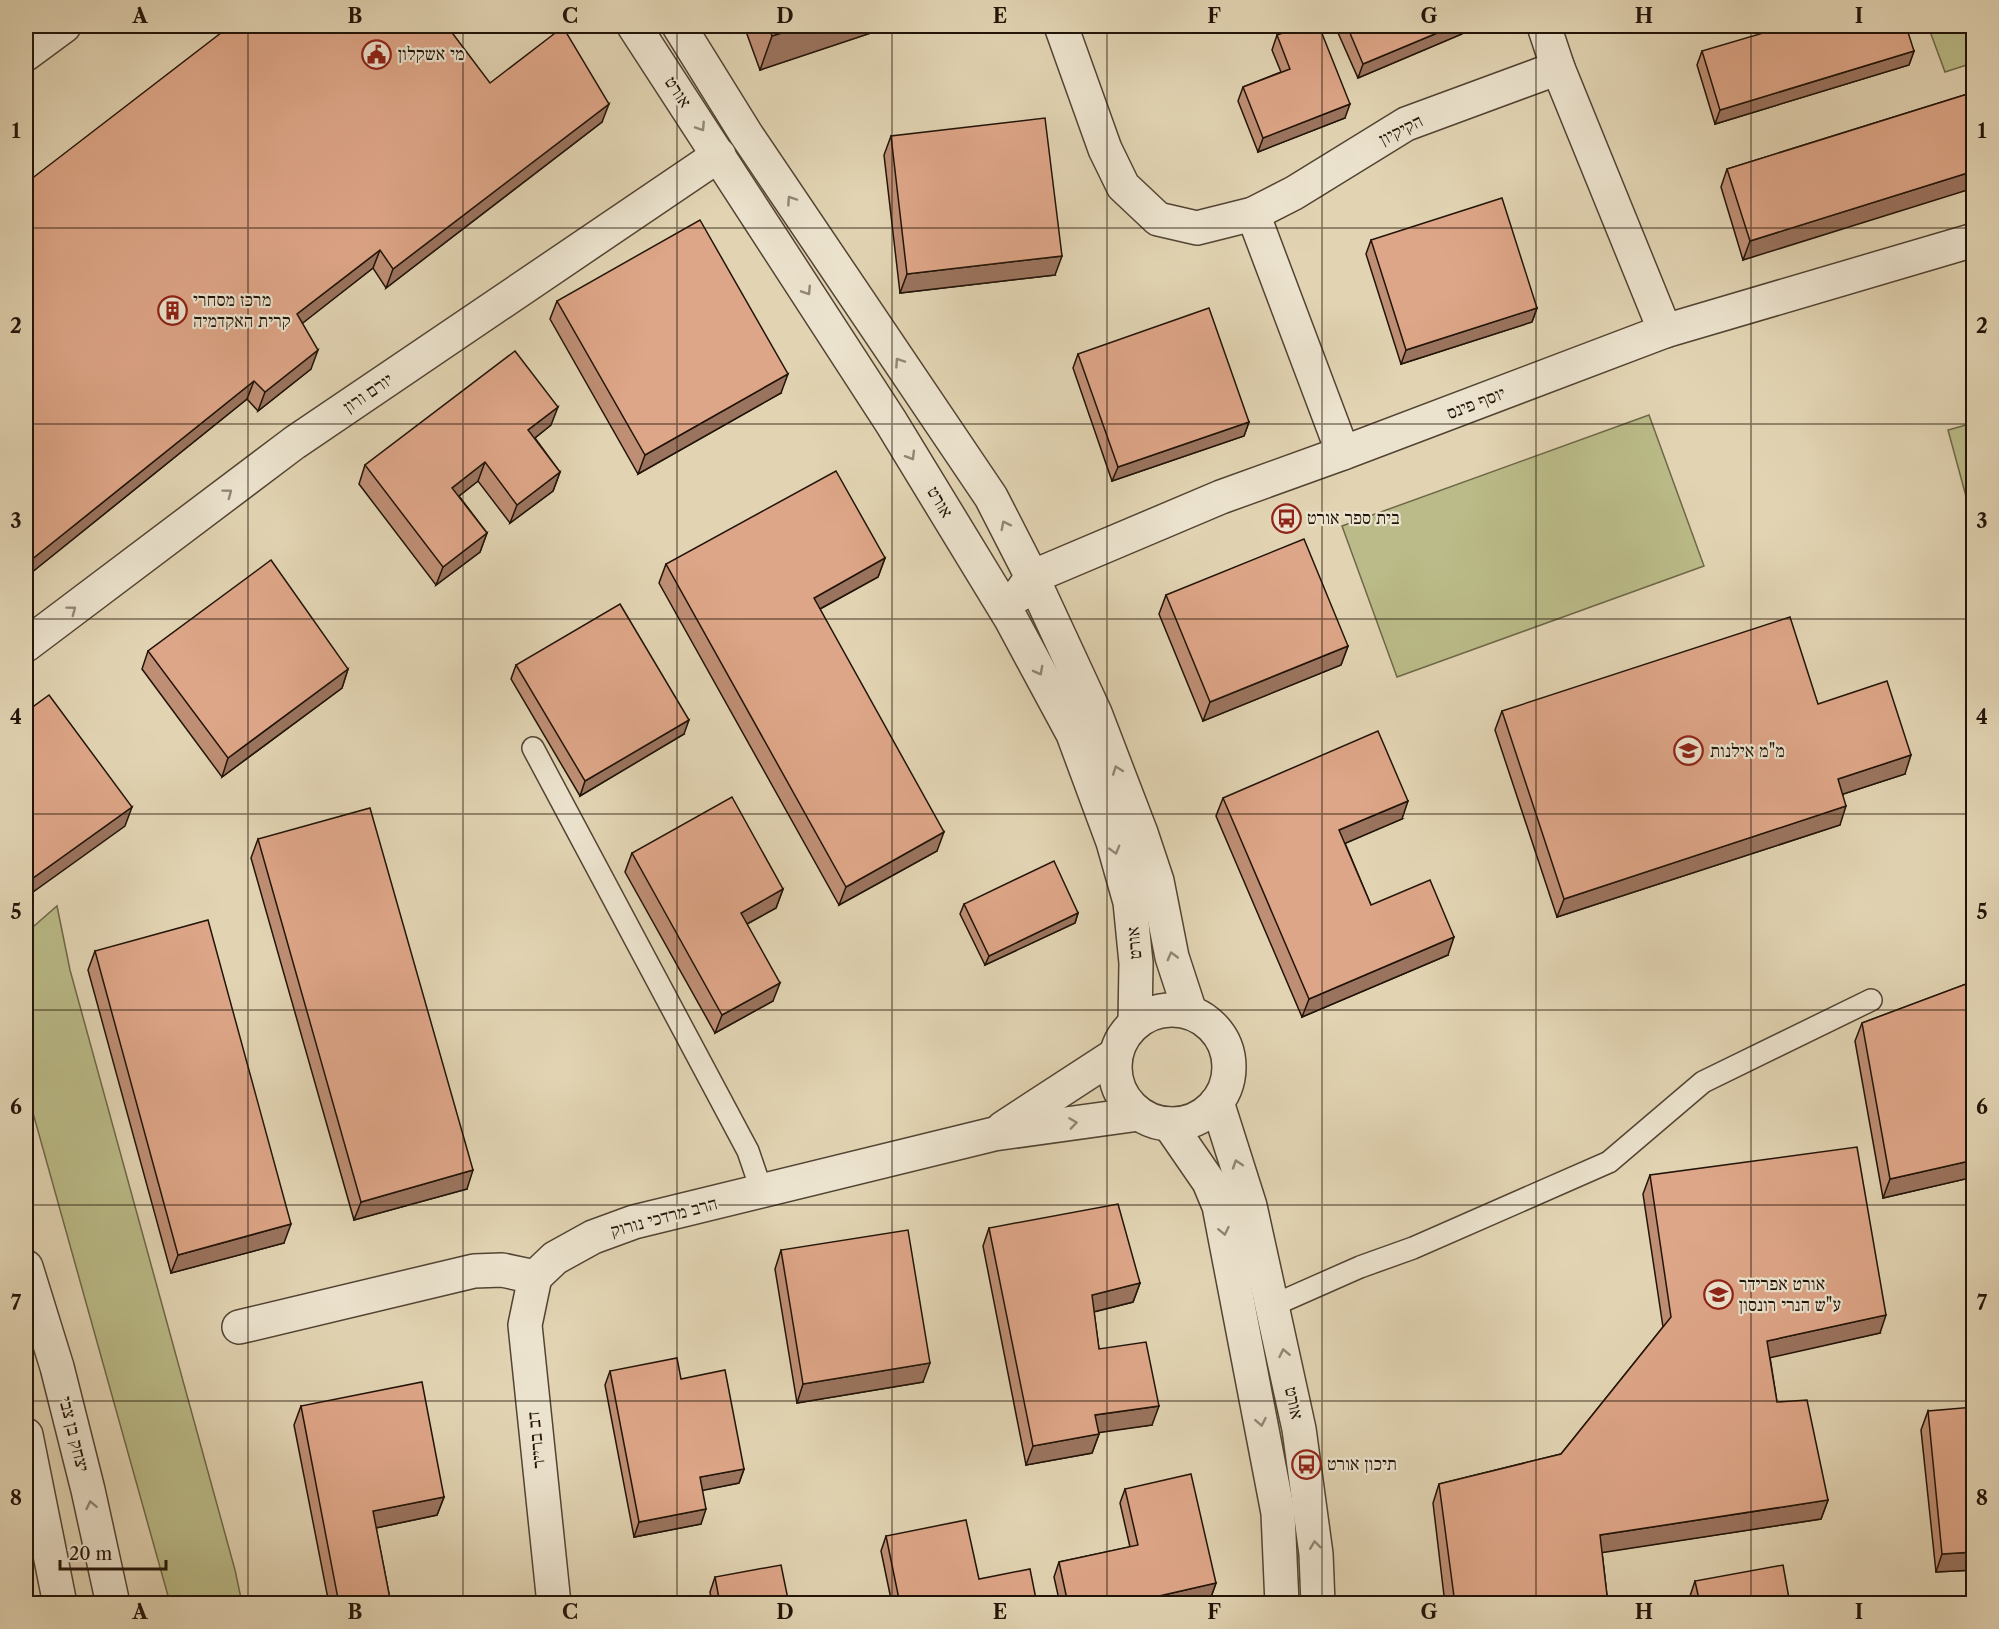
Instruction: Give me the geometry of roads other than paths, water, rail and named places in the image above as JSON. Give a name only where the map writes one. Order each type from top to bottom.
[{"type":"street","points":[[26,54],[64,26]]},
{"type":"street","name":"אורט","points":[[634,26],[891,422],[1011,619],[1073,734],[1113,842],[1130,903],[1136,963],[1135,1023]]},
{"type":"street","name":"אורט","points":[[680,26],[746,134],[991,497],[1032,577],[1095,713],[1142,833],[1157,881],[1172,957],[1190,1012]]},
{"type":"street","name":"הקיקיון","points":[[1061,26],[1105,149],[1123,186],[1158,219],[1197,228],[1253,214],[1294,193],[1406,124],[1558,68]]},
{"type":"street","points":[[1544,26],[1558,68],[1665,331]]},
{"type":"street","name":"יורם ורון","points":[[26,645],[294,443],[719,155]]},
{"type":"street","points":[[1253,214],[1343,453]]},
{"type":"street","name":"יוסף פינס","points":[[1032,577],[1221,497],[1665,331],[1974,240]]},
{"type":"street","points":[[1011,619],[1022,589],[1032,577]]},
{"type":"street","points":[[1171,1009],[1190,1012],[1206,1020],[1219,1033],[1227,1050],[1230,1068],[1226,1086],[1217,1102],[1197,1119],[1169,1124],[1153,1121],[1138,1114],[1126,1102],[1118,1088],[1114,1072],[1115,1055],[1122,1037],[1135,1023],[1152,1013],[1171,1009]]},
{"type":"street","name":"הרב מרדכי נורוק","points":[[994,1134],[1115,1055]]},
{"type":"street","name":"אורט","points":[[1217,1102],[1250,1206],[1274,1305],[1299,1429],[1316,1554],[1318,1604]]},
{"type":"street","name":"הרב מרדכי נורוק","points":[[535,1277],[555,1258],[593,1237],[634,1222],[994,1134],[1138,1114]]},
{"type":"street","name":"אורט","points":[[1169,1124],[1209,1182],[1219,1206],[1278,1513],[1282,1604]]},
{"type":"street","name":"יצחק בן צבי","points":[[26,1267],[57,1367],[88,1490],[113,1604]]},
{"type":"street","points":[[239,1327],[474,1271],[502,1270],[535,1277]]},
{"type":"street","name":"דב ברייר","points":[[535,1277],[525,1325],[554,1604]]},
{"type":"street","points":[[26,1435],[60,1604]]},
{"type":"lane","points":[[532,748],[748,1151],[762,1192]]},
{"type":"lane","points":[[1274,1305],[1360,1267],[1413,1248],[1609,1162],[1703,1082],[1871,1000]]},
{"type":"place","name":"מי אשקלון","points":[[377,54]]},
{"type":"place","name":"מרכז מסחרי קרית האקדמיה","points":[[172,310]]},
{"type":"place","name":"בית ספר אורט","points":[[1286,518]]},
{"type":"place","name":"מ\"מ אילנות","points":[[1689,751]]},
{"type":"place","name":"אורט אפרידר ע\"ש הנרי רונסון","points":[[1718,1294]]},
{"type":"place","name":"תיכון אורט","points":[[1306,1464]]}]
